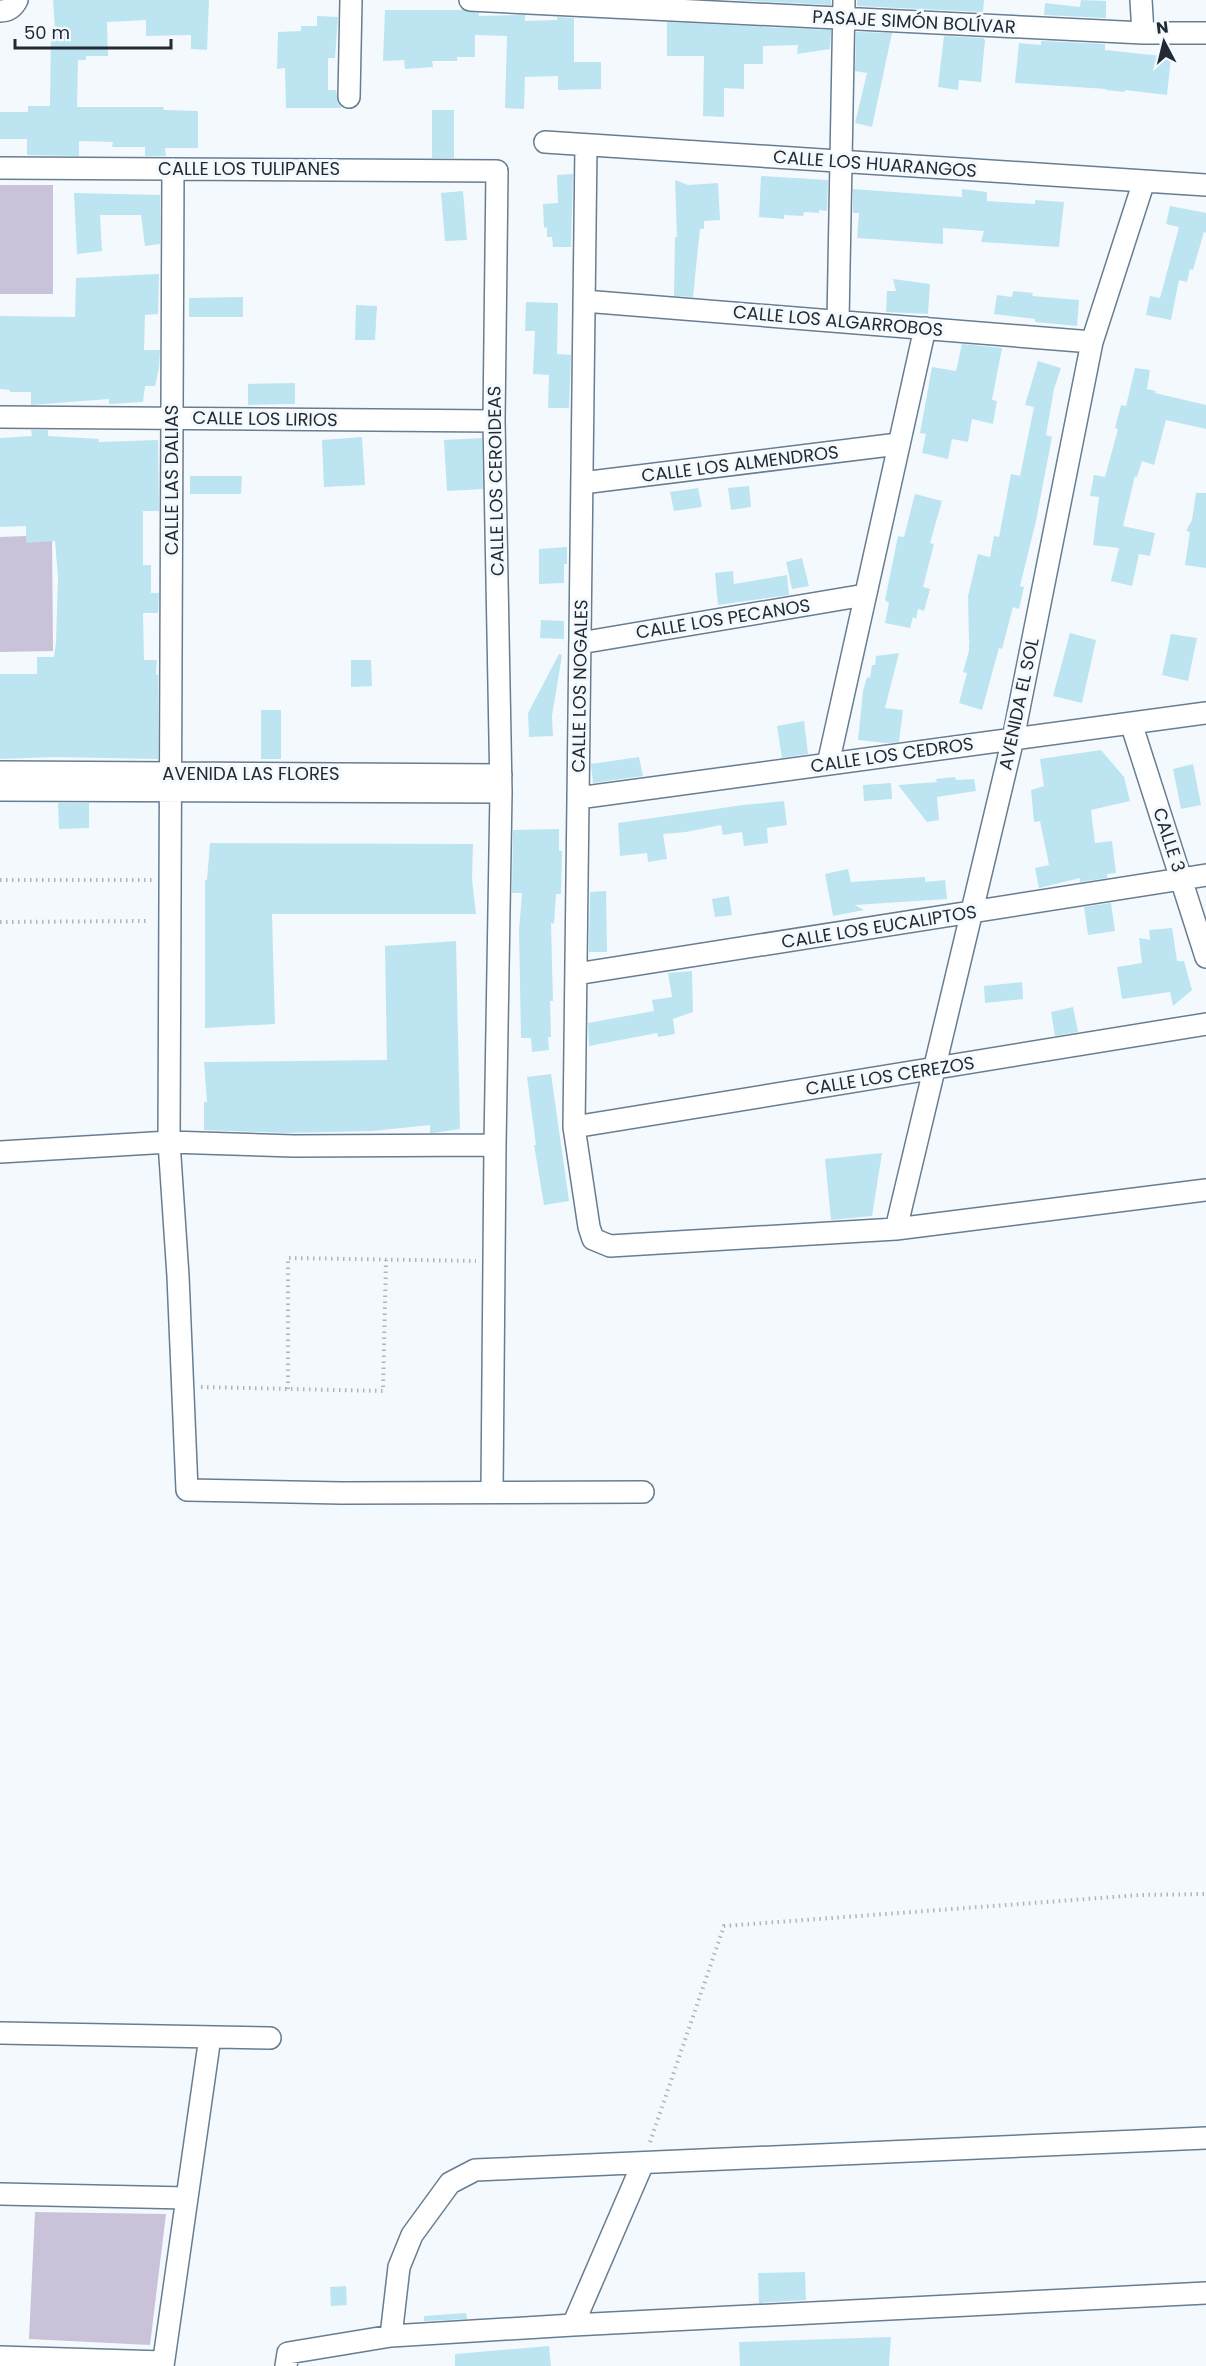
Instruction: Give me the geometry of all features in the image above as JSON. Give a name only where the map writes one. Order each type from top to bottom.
[{"type":"street","points":[[0,11],[6,11],[14,6],[16,0]]},
{"type":"street","points":[[349,97],[351,0]]},
{"type":"street","name":"PASAJE SIMÓN BOLÍVAR","points":[[470,0],[844,9],[1143,33],[1206,33]]},
{"type":"street","points":[[1141,0],[1143,33]]},
{"type":"street","points":[[838,321],[844,9]]},
{"type":"street","name":"CALLE LOS HUARANGOS","points":[[545,142],[1206,185]]},
{"type":"street","name":"CALLE LOS NOGALES","points":[[586,145],[574,1127],[589,1227],[593,1239],[610,1246],[896,1229]]},
{"type":"street","name":"CALLE LOS TULIPANES","points":[[0,168],[497,171]]},
{"type":"street","name":"CALLE LAS DALIAS","points":[[173,169],[172,921],[169,1142],[178,1276],[187,1490],[341,1493],[492,1491]]},
{"type":"street","name":"CALLE LOS CEROIDEAS","points":[[492,1491],[501,783],[494,421],[497,171]]},
{"type":"street","name":"AVENIDA EL SOL","points":[[896,1229],[973,912],[1012,739],[1092,342],[1144,181]]},
{"type":"street","name":"CALLE LOS ALGARROBOS","points":[[584,301],[1092,342]]},
{"type":"street","points":[[828,764],[925,328]]},
{"type":"street","name":"CALLE LOS LIRIOS","points":[[0,417],[494,421]]},
{"type":"street","name":"CALLE LOS ALMENDROS","points":[[582,483],[898,444]]},
{"type":"street","name":"CALLE LOS PECANOS","points":[[580,643],[865,595]]},
{"type":"street","name":"CALLE LOS CEDROS","points":[[578,798],[1131,723],[1205,708]]},
{"type":"street","name":"CALLE 3","points":[[1131,723],[1206,957]]},
{"type":"street","name":"AVENIDA LAS FLORES","points":[[0,772],[171,782]]},
{"type":"street","name":"AVENIDA LAS FLORES","points":[[0,790],[171,782],[501,783]]},
{"type":"street","name":"CALLE LOS EUCALIPTOS","points":[[576,975],[1206,875]]},
{"type":"street","name":"CALLE LOS CEREZOS","points":[[574,1127],[1206,1024]]},
{"type":"street","points":[[0,1152],[169,1142],[294,1146],[495,1145]]},
{"type":"street","points":[[896,1229],[1206,1190]]},
{"type":"street","points":[[492,1491],[643,1492]]},
{"type":"street","points":[[0,2032],[270,2038]]},
{"type":"street","points":[[0,2358],[163,2364],[210,2037]]},
{"type":"street","points":[[391,2336],[399,2267],[412,2235],[450,2182],[475,2170],[1206,2138]]},
{"type":"street","points":[[573,2325],[643,2163]]},
{"type":"street","points":[[0,2194],[187,2198]]},
{"type":"street","points":[[286,2366],[288,2353],[391,2336],[1206,2293]]},
{"type":"path","points":[[0,880],[171,879]]},
{"type":"path","points":[[0,922],[172,921]]},
{"type":"path","points":[[288,1389],[288,1258],[494,1261]]},
{"type":"path","points":[[182,1387],[383,1390],[386,1260]]},
{"type":"path","points":[[643,2163],[724,1926],[1140,1895],[1206,1894]]},
{"type":"shaded area","points":[[0,185],[53,185],[53,294],[0,294]]},
{"type":"shaded area","points":[[52,535],[53,651],[0,652],[0,537]]},
{"type":"shaded area","points":[[35,2212],[166,2214],[150,2345],[29,2339]]},
{"type":"building","points":[[53,0],[209,0],[207,50],[191,49],[191,35],[146,36],[146,20],[107,22],[108,56],[86,56],[86,60],[78,60],[77,107],[163,107],[164,110],[198,111],[198,148],[165,148],[166,156],[145,156],[145,147],[112,147],[113,142],[79,141],[79,156],[27,155],[27,139],[0,139],[0,112],[28,112],[28,106],[50,106],[51,31],[55,31]]},
{"type":"building","points":[[730,0],[831,0],[831,5]]},
{"type":"building","points":[[857,0],[984,0],[983,12],[857,6]]},
{"type":"building","points":[[1081,0],[1106,1],[1106,18],[1044,15],[1045,3],[1080,7]]},
{"type":"building","points":[[385,10],[463,10],[479,13],[479,16],[525,15],[525,21],[557,20],[557,17],[574,18],[574,62],[601,62],[601,89],[558,90],[558,76],[525,77],[524,109],[505,108],[507,36],[475,35],[475,57],[457,57],[457,61],[432,61],[433,67],[405,69],[404,60],[383,61]]},
{"type":"building","points":[[317,16],[338,17],[335,58],[328,58],[328,90],[336,90],[338,103],[342,108],[286,108],[285,68],[277,69],[278,32],[301,31],[301,26],[317,26]]},
{"type":"building","points":[[667,22],[831,30],[830,49],[797,54],[798,45],[763,46],[763,64],[744,64],[744,89],[724,88],[724,117],[703,116],[704,56],[667,56]]},
{"type":"building","points":[[856,32],[892,33],[872,127],[855,123],[867,73],[855,71]]},
{"type":"building","points":[[944,36],[985,40],[981,82],[959,80],[958,90],[938,87]]},
{"type":"building","points":[[1041,41],[1105,44],[1105,50],[1171,57],[1167,95],[1015,83],[1019,43],[1041,45]]},
{"type":"building","points":[[432,110],[454,110],[454,158],[432,158]]},
{"type":"building","points":[[573,174],[571,247],[553,247],[552,237],[547,237],[547,227],[544,228],[543,204],[558,203],[557,175]]},
{"type":"building","points":[[761,176],[828,180],[827,211],[804,212],[803,216],[784,215],[784,219],[759,217]]},
{"type":"building","points":[[675,180],[688,185],[718,183],[720,220],[704,221],[704,229],[700,229],[693,297],[674,296],[675,237],[677,237]]},
{"type":"building","points":[[853,189],[962,197],[962,189],[987,192],[987,201],[1035,204],[1035,200],[1064,202],[1059,247],[981,242],[984,231],[943,228],[943,244],[857,238],[859,213],[853,213]]},
{"type":"building","points":[[463,191],[467,240],[445,241],[441,193]]},
{"type":"building","points":[[74,193],[160,195],[160,244],[145,246],[141,215],[100,215],[102,251],[77,254]]},
{"type":"building","points":[[1170,206],[1206,213],[1206,233],[1204,232],[1193,270],[1190,269],[1187,282],[1179,280],[1171,320],[1146,315],[1150,296],[1160,298],[1179,227],[1166,224]]},
{"type":"building","points":[[159,274],[158,314],[145,315],[144,350],[160,350],[159,368],[155,386],[145,386],[143,402],[109,404],[109,399],[31,405],[31,392],[10,392],[10,390],[0,389],[0,316],[75,317],[76,278]]},
{"type":"building","points":[[893,279],[930,284],[928,314],[886,312],[887,291],[896,291]]},
{"type":"building","points":[[1013,291],[1033,293],[1032,296],[1079,300],[1077,326],[1035,322],[1035,319],[994,314],[997,295],[1012,297]]},
{"type":"building","points":[[243,297],[243,317],[189,317],[189,298]]},
{"type":"building","points":[[526,302],[558,303],[557,354],[571,355],[569,408],[548,408],[549,375],[533,374],[535,331],[525,331]]},
{"type":"building","points":[[356,305],[377,306],[375,340],[355,340]]},
{"type":"building","points":[[962,344],[1002,348],[992,400],[997,401],[993,424],[972,419],[968,442],[952,439],[948,459],[922,453],[926,434],[920,433],[932,367],[956,371]]},
{"type":"building","points":[[1038,361],[1061,368],[1054,389],[1046,435],[1052,437],[1036,521],[1020,586],[1024,587],[1019,609],[1013,607],[982,710],[959,703],[967,673],[963,672],[969,642],[971,642],[969,641],[968,596],[978,554],[990,557],[994,536],[999,537],[1011,474],[1020,476],[1034,407],[1025,405]]},
{"type":"building","points":[[1135,368],[1150,370],[1147,389],[1206,405],[1206,429],[1166,420],[1154,465],[1142,461],[1137,477],[1135,476],[1123,526],[1155,533],[1150,556],[1139,554],[1132,586],[1111,581],[1119,548],[1093,545],[1099,497],[1090,496],[1094,475],[1105,477],[1118,429],[1115,428],[1121,405],[1126,406]]},
{"type":"building","points":[[295,383],[295,404],[248,405],[248,384]]},
{"type":"building","points":[[31,430],[48,430],[48,436],[99,439],[99,442],[158,440],[159,511],[143,511],[143,565],[151,565],[151,593],[159,593],[158,613],[143,613],[144,660],[157,660],[158,759],[55,757],[0,759],[0,674],[37,674],[37,657],[54,657],[56,642],[58,578],[55,541],[26,543],[26,526],[0,527],[0,438],[32,436]]},
{"type":"building","points":[[362,437],[365,485],[324,487],[322,440]]},
{"type":"building","points":[[482,438],[483,489],[447,491],[444,440]]},
{"type":"building","points":[[190,476],[242,476],[241,494],[190,494]]},
{"type":"building","points":[[749,486],[751,507],[731,510],[728,488]]},
{"type":"building","points":[[698,488],[702,507],[674,511],[670,492]]},
{"type":"building","points":[[1196,493],[1206,493],[1206,568],[1185,565],[1190,532],[1186,531],[1192,520]]},
{"type":"building","points":[[915,494],[942,501],[930,543],[934,544],[923,587],[930,589],[924,611],[918,609],[916,619],[913,617],[910,628],[885,623],[889,603],[885,600],[898,536],[904,537]]},
{"type":"building","points":[[567,547],[564,583],[539,584],[539,549]]},
{"type":"building","points":[[802,558],[809,586],[792,589],[786,562]]},
{"type":"building","points":[[733,571],[734,584],[787,575],[789,595],[718,605],[715,573]]},
{"type":"building","points":[[541,620],[564,621],[564,639],[540,638]]},
{"type":"building","points":[[1070,633],[1096,640],[1082,703],[1053,696]]},
{"type":"building","points":[[1171,634],[1197,638],[1188,681],[1162,675]]},
{"type":"building","points":[[899,653],[885,708],[903,710],[899,742],[858,740],[863,691],[867,677],[870,678],[872,665],[875,665],[876,656]]},
{"type":"building","points":[[559,654],[562,655],[552,716],[553,736],[529,737],[528,713]]},
{"type":"building","points":[[351,660],[371,660],[372,686],[351,687]]},
{"type":"building","points":[[261,710],[281,710],[281,759],[261,759]]},
{"type":"building","points":[[804,721],[808,754],[782,758],[777,726]]},
{"type":"building","points":[[1101,750],[1124,777],[1130,801],[1091,810],[1095,843],[1112,841],[1116,873],[1107,874],[1107,878],[1080,882],[1080,878],[1039,888],[1035,868],[1049,865],[1040,821],[1034,822],[1031,790],[1044,786],[1040,759]]},
{"type":"building","points":[[639,757],[643,776],[593,783],[591,764]]},
{"type":"building","points":[[1193,764],[1201,805],[1181,809],[1173,769]]},
{"type":"building","points":[[955,777],[956,780],[974,779],[976,791],[937,797],[939,820],[927,822],[898,785],[937,782],[936,779]]},
{"type":"building","points":[[891,783],[892,799],[864,801],[863,785]]},
{"type":"building","points":[[784,801],[787,825],[767,828],[768,843],[744,846],[742,832],[723,835],[721,825],[663,834],[667,859],[648,862],[647,853],[620,856],[618,823]]},
{"type":"building","points":[[58,803],[89,803],[89,828],[59,829]]},
{"type":"building","points":[[559,829],[559,851],[562,851],[561,894],[556,894],[554,924],[551,923],[553,1001],[550,1001],[551,1037],[548,1037],[549,1050],[532,1052],[531,1038],[521,1038],[519,930],[522,893],[512,893],[513,830]]},
{"type":"building","points":[[210,843],[473,844],[472,879],[476,914],[272,914],[275,1024],[205,1028],[205,880],[207,880]]},
{"type":"building","points":[[848,869],[851,882],[925,877],[925,882],[945,880],[947,899],[855,905],[864,910],[833,916],[825,874]]},
{"type":"building","points":[[606,891],[607,952],[589,952],[590,892]]},
{"type":"building","points":[[729,896],[732,915],[715,917],[712,899]]},
{"type":"building","points":[[1111,903],[1115,931],[1088,935],[1084,907]]},
{"type":"building","points":[[1172,928],[1177,961],[1184,961],[1192,990],[1173,1006],[1170,992],[1122,999],[1117,967],[1142,963],[1139,938],[1150,940],[1149,930]]},
{"type":"building","points":[[456,941],[460,1129],[430,1133],[430,1125],[373,1131],[285,1133],[204,1130],[204,1102],[207,1102],[204,1062],[387,1060],[385,946]]},
{"type":"building","points":[[692,971],[693,1012],[673,1019],[675,1034],[658,1037],[657,1033],[589,1046],[588,1023],[654,1011],[652,1000],[672,997],[668,973]]},
{"type":"building","points":[[1022,982],[1023,999],[985,1003],[984,986]]},
{"type":"building","points":[[1073,1007],[1078,1032],[1055,1036],[1051,1012]]},
{"type":"building","points":[[551,1074],[569,1201],[544,1205],[534,1145],[536,1145],[527,1077]]},
{"type":"building","points":[[882,1153],[872,1216],[831,1220],[825,1159]]},
{"type":"building","points":[[805,2272],[806,2300],[759,2303],[758,2273]]},
{"type":"building","points":[[346,2286],[347,2305],[331,2306],[330,2287]]},
{"type":"building","points":[[466,2313],[467,2319],[424,2321],[424,2316]]},
{"type":"building","points":[[891,2337],[889,2366],[740,2366],[739,2342]]},
{"type":"building","points":[[549,2346],[551,2366],[455,2366],[455,2354]]}]
